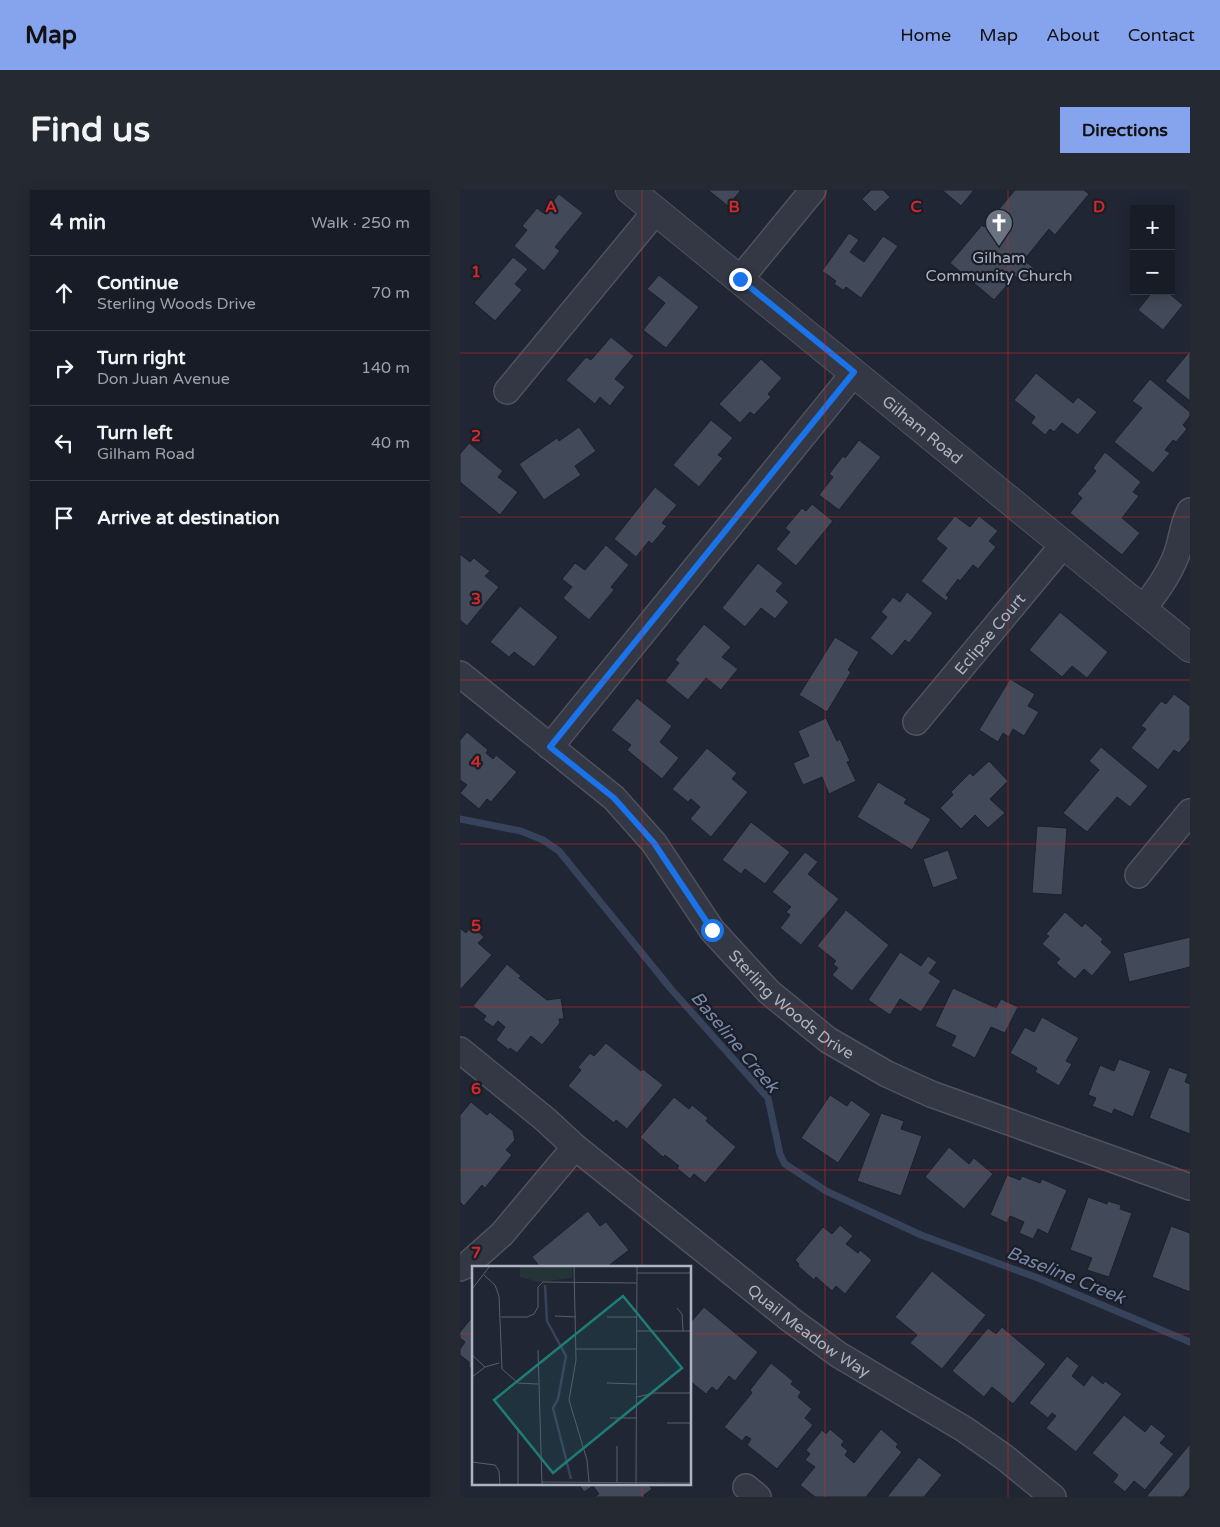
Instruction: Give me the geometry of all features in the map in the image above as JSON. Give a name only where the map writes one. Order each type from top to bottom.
[{"type":"street","name":"Gilham Road","points":[[630,190],[1190,648]]},
{"type":"street","points":[[740,279],[813,190]]},
{"type":"street","points":[[507,391],[656,211]]},
{"type":"street","points":[[550,747],[854,372]]},
{"type":"street","points":[[1143,609],[1164,582],[1177,555],[1185,521],[1190,511]]},
{"type":"street","name":"Eclipse Court","points":[[916,722],[1064,544]]},
{"type":"street","name":"Sterling Woods Drive","points":[[460,674],[614,798],[654,843],[712,930],[769,992],[828,1040],[887,1074],[931,1094],[1190,1187]]},
{"type":"street","points":[[1138,875],[1190,812]]},
{"type":"street","name":"Quail Meadow Way","points":[[460,1050],[546,1120],[575,1147],[791,1320],[839,1355],[964,1429],[1004,1457],[1053,1497]]},
{"type":"street","points":[[460,1268],[467,1265],[502,1234],[575,1147]]},
{"type":"building","points":[[708,190],[741,190],[728,206]]},
{"type":"building","points":[[871,190],[883,190],[890,197],[875,212],[862,199]]},
{"type":"building","points":[[942,190],[974,190],[961,206]]},
{"type":"building","name":"Gilham Community Church","points":[[1015,190],[1084,190],[1089,194],[1055,235],[1049,229],[1024,260],[1034,268],[1023,282],[1015,276],[994,300],[950,263]]},
{"type":"building","points":[[559,194],[583,213],[555,247],[560,251],[544,271],[514,246],[527,230],[522,226],[537,208],[543,213]]},
{"type":"building","points":[[849,233],[859,240],[850,252],[864,262],[883,236],[898,246],[861,298],[846,287],[843,290],[834,284],[836,281],[822,271]]},
{"type":"building","points":[[513,257],[528,269],[515,284],[522,290],[495,321],[474,303]]},
{"type":"building","points":[[659,275],[699,307],[666,348],[643,330],[665,303],[647,289]]},
{"type":"building","points":[[1150,295],[1171,295],[1183,305],[1163,330],[1138,310]]},
{"type":"building","points":[[611,337],[634,356],[615,379],[625,387],[610,406],[600,397],[595,404],[566,380],[586,357],[591,360]]},
{"type":"building","points":[[1190,351],[1190,401],[1165,381]]},
{"type":"building","points":[[761,359],[782,378],[768,394],[771,397],[754,415],[750,412],[740,423],[719,404]]},
{"type":"building","points":[[1036,373],[1073,403],[1078,397],[1097,412],[1078,435],[1062,423],[1054,432],[1050,429],[1045,435],[1031,423],[1035,417],[1014,400]]},
{"type":"building","points":[[1150,379],[1190,412],[1190,416],[1183,425],[1187,429],[1176,442],[1173,440],[1165,450],[1170,453],[1153,473],[1114,442],[1142,408],[1132,401]]},
{"type":"building","points":[[711,420],[733,438],[718,455],[723,458],[699,487],[673,465]]},
{"type":"building","points":[[579,427],[596,451],[575,466],[581,475],[544,500],[519,464],[557,438],[559,441]]},
{"type":"building","points":[[859,440],[881,457],[839,510],[819,495],[833,477],[829,474]]},
{"type":"building","points":[[469,443],[503,471],[498,477],[518,492],[500,515],[460,482],[460,454]]},
{"type":"building","points":[[1105,452],[1141,482],[1133,492],[1139,496],[1122,518],[1140,533],[1122,555],[1070,513],[1082,498],[1077,494],[1096,471],[1093,468]]},
{"type":"building","points":[[655,487],[677,505],[662,523],[667,526],[652,544],[649,541],[636,557],[614,539]]},
{"type":"building","points":[[812,504],[833,521],[796,566],[776,549],[790,532],[785,528],[802,508],[806,511]]},
{"type":"building","points":[[955,516],[970,527],[979,516],[998,531],[989,541],[996,547],[978,569],[973,565],[960,581],[958,579],[946,595],[949,597],[946,601],[921,581],[947,548],[936,539]]},
{"type":"building","points":[[606,545],[629,565],[611,587],[614,590],[589,620],[563,598],[572,587],[562,579],[575,563],[585,570]]},
{"type":"building","points":[[460,554],[470,562],[474,558],[490,571],[485,576],[499,587],[467,626],[460,620]]},
{"type":"building","points":[[758,563],[783,583],[776,591],[789,602],[775,619],[761,608],[745,627],[722,608]]},
{"type":"building","points":[[907,592],[933,613],[909,643],[905,640],[892,656],[870,638],[887,617],[881,612],[893,597],[900,602]]},
{"type":"building","points":[[520,606],[558,637],[534,667],[514,652],[509,657],[490,642]]},
{"type":"building","points":[[1060,612],[1108,652],[1087,678],[1072,666],[1062,677],[1029,650]]},
{"type":"building","points":[[704,624],[731,647],[722,657],[738,669],[721,690],[706,678],[688,700],[665,681],[679,663],[675,660]]},
{"type":"building","points":[[835,637],[859,652],[848,670],[851,672],[827,712],[799,695]]},
{"type":"building","points":[[1010,679],[1035,694],[1028,706],[1039,712],[1024,736],[1013,729],[1009,737],[1003,733],[998,742],[979,730]]},
{"type":"building","points":[[1174,694],[1190,706],[1190,740],[1179,753],[1174,750],[1158,770],[1131,748],[1146,729],[1141,726],[1161,701],[1166,704]]},
{"type":"building","points":[[637,698],[672,726],[660,742],[679,758],[662,779],[627,750],[631,745],[611,730]]},
{"type":"building","points":[[826,718],[837,741],[840,739],[850,761],[847,762],[856,781],[829,794],[822,777],[803,785],[793,763],[809,756],[798,731]]},
{"type":"building","points":[[467,732],[488,750],[486,753],[493,759],[496,755],[517,772],[491,802],[487,799],[479,809],[460,793],[467,785],[460,780],[460,740]]},
{"type":"building","points":[[1101,747],[1148,786],[1130,807],[1117,797],[1087,832],[1063,813],[1099,770],[1089,761]]},
{"type":"building","points":[[707,748],[737,773],[732,779],[748,792],[711,837],[690,819],[700,807],[691,799],[688,802],[672,789]]},
{"type":"building","points":[[989,761],[1008,781],[990,799],[1005,813],[988,828],[975,815],[961,829],[940,808],[953,795],[951,792],[970,773],[973,776]]},
{"type":"building","points":[[878,782],[907,799],[904,803],[931,819],[912,850],[857,817]]},
{"type":"building","points":[[751,822],[790,852],[765,884],[745,869],[741,874],[722,860]]},
{"type":"building","points":[[1037,826],[1067,828],[1062,895],[1032,893]]},
{"type":"building","points":[[948,850],[958,879],[933,888],[923,859]]},
{"type":"building","points":[[805,852],[818,862],[808,874],[839,899],[801,945],[780,928],[790,915],[786,912],[791,907],[772,892]]},
{"type":"building","points":[[846,910],[889,945],[852,991],[832,975],[838,968],[833,964],[836,961],[817,946]]},
{"type":"building","points":[[1065,912],[1082,927],[1085,923],[1103,939],[1101,942],[1112,952],[1092,976],[1084,969],[1075,979],[1056,963],[1060,959],[1042,944],[1049,936],[1046,934]]},
{"type":"building","points":[[472,926],[484,937],[478,943],[492,955],[460,990],[460,928],[466,933]]},
{"type":"building","points":[[1190,937],[1190,967],[1129,982],[1123,953]]},
{"type":"building","points":[[900,952],[921,966],[928,956],[937,962],[929,973],[941,981],[921,1012],[900,999],[890,1015],[868,1000]]},
{"type":"building","points":[[507,964],[521,976],[519,978],[547,1000],[561,998],[564,1019],[559,1019],[560,1023],[542,1045],[531,1036],[517,1053],[510,1048],[509,1050],[496,1040],[505,1027],[498,1021],[493,1027],[483,1020],[486,1016],[473,1006]]},
{"type":"building","points":[[953,988],[996,1008],[1001,999],[1018,1007],[1005,1033],[991,1027],[975,1058],[951,1046],[956,1036],[935,1026]]},
{"type":"building","points":[[1042,1017],[1079,1038],[1066,1061],[1072,1064],[1059,1086],[1035,1072],[1037,1068],[1010,1053],[1025,1027],[1034,1032]]},
{"type":"building","points":[[606,1043],[641,1071],[643,1069],[663,1085],[627,1129],[616,1120],[614,1123],[568,1086],[581,1070],[578,1067],[590,1053],[594,1056]]},
{"type":"building","points":[[1119,1059],[1151,1071],[1133,1117],[1114,1109],[1112,1114],[1092,1106],[1096,1098],[1088,1095],[1100,1065],[1114,1071]]},
{"type":"building","points":[[1169,1067],[1188,1074],[1185,1082],[1190,1084],[1190,1134],[1149,1118]]},
{"type":"building","points":[[830,1095],[847,1106],[851,1100],[871,1114],[838,1163],[801,1138]]},
{"type":"building","points":[[674,1097],[689,1109],[692,1105],[708,1118],[706,1121],[736,1147],[705,1183],[694,1174],[690,1179],[677,1168],[679,1166],[665,1155],[663,1157],[640,1137]]},
{"type":"building","points":[[471,1102],[487,1115],[490,1112],[513,1131],[515,1140],[506,1150],[512,1155],[485,1188],[482,1185],[464,1206],[460,1202],[460,1115]]},
{"type":"building","points":[[881,1113],[904,1121],[901,1129],[922,1136],[901,1196],[857,1181]]},
{"type":"building","points":[[949,1147],[969,1164],[974,1158],[993,1174],[964,1209],[925,1177]]},
{"type":"building","points":[[1007,1175],[1020,1180],[1022,1176],[1040,1183],[1042,1179],[1067,1190],[1048,1234],[1038,1229],[1033,1239],[1019,1233],[1024,1222],[1010,1216],[1007,1223],[990,1215]]},
{"type":"building","points":[[1088,1197],[1107,1204],[1108,1201],[1121,1205],[1120,1209],[1132,1213],[1109,1277],[1087,1270],[1092,1258],[1070,1250]]},
{"type":"building","points":[[588,1211],[600,1226],[606,1222],[629,1250],[608,1266],[539,1266],[532,1257]]},
{"type":"building","points":[[840,1225],[853,1236],[846,1244],[858,1253],[860,1250],[872,1260],[845,1294],[836,1286],[832,1291],[816,1277],[814,1280],[798,1266],[799,1264],[795,1260],[823,1227],[832,1234]]},
{"type":"building","points":[[1171,1226],[1190,1233],[1190,1292],[1152,1277]]},
{"type":"building","points":[[932,1271],[986,1315],[942,1369],[910,1343],[917,1335],[895,1317]]},
{"type":"building","points":[[704,1307],[758,1352],[735,1381],[729,1376],[717,1391],[712,1387],[706,1394],[691,1382],[691,1322]]},
{"type":"building","points":[[472,1317],[472,1369],[469,1367],[469,1362],[460,1355],[460,1349],[465,1342],[460,1338],[460,1332]]},
{"type":"building","points":[[1002,1327],[1046,1364],[1013,1404],[992,1387],[984,1397],[952,1371],[988,1328],[996,1334]]},
{"type":"building","points":[[1067,1356],[1079,1366],[1072,1376],[1084,1386],[1092,1375],[1103,1384],[1105,1381],[1122,1394],[1076,1452],[1046,1428],[1056,1416],[1052,1413],[1048,1418],[1029,1403]]},
{"type":"building","points":[[771,1363],[793,1381],[791,1384],[801,1392],[798,1397],[812,1409],[805,1418],[813,1425],[777,1469],[747,1445],[751,1439],[746,1436],[742,1441],[724,1427],[752,1393],[750,1390]]},
{"type":"building","points":[[1124,1415],[1145,1432],[1151,1424],[1166,1436],[1160,1443],[1174,1454],[1145,1490],[1134,1481],[1125,1492],[1113,1482],[1118,1475],[1092,1453]]},
{"type":"building","points":[[830,1429],[844,1441],[841,1445],[848,1451],[845,1455],[854,1463],[881,1429],[898,1444],[896,1447],[902,1452],[866,1497],[815,1497],[800,1485],[815,1467],[805,1460],[810,1454],[806,1450],[822,1430],[826,1434]]},
{"type":"building","points":[[1190,1444],[1190,1488],[1183,1497],[1146,1497]]},
{"type":"building","points":[[919,1457],[942,1475],[924,1497],[887,1497]]},
{"type":"building","points":[[579,1484],[649,1484],[652,1489],[644,1495],[645,1497],[594,1497],[599,1494],[593,1486],[584,1492]]},
{"type":"waterway","name":"Baseline Creek","points":[[460,819],[521,831],[543,840],[559,851],[671,989],[768,1098],[780,1154],[785,1164],[826,1191],[921,1235],[1038,1278],[1190,1342]]},
{"type":"place","name":"Gilham Community Church","points":[[999,247]]},
{"type":"route","points":[[712,930],[654,843],[614,798],[550,747],[854,372],[740,279]]}]
